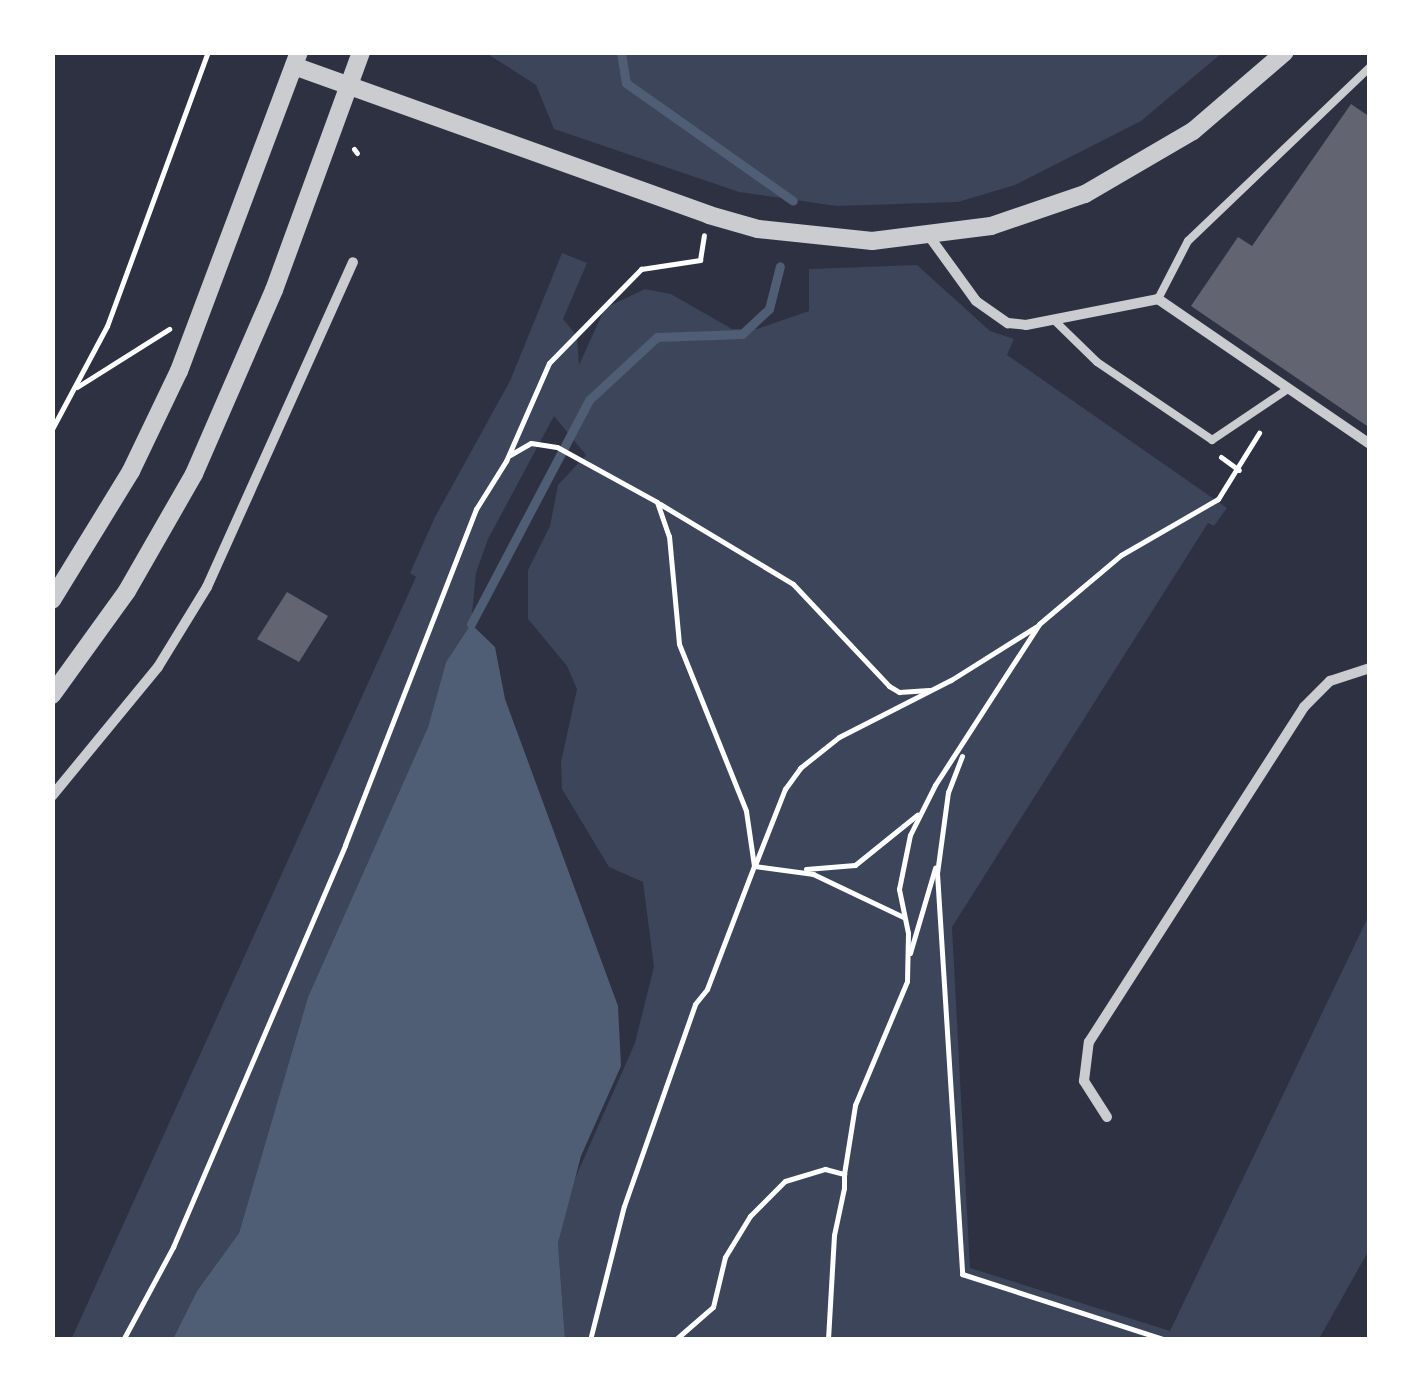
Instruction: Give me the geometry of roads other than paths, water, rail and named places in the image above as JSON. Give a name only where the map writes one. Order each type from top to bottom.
[{"type":"street","points":[[52,695],[127,591],[194,474],[274,290],[361,52]]},
{"type":"street","points":[[52,600],[131,471],[206,306],[297,59],[348,88],[709,215],[816,238],[929,236],[1033,214],[1133,170],[1193,132],[1285,52]]},
{"type":"street","points":[[929,236],[992,314],[1026,326],[1158,300],[1370,444]]},
{"type":"street","points":[[52,796],[158,667],[207,587],[353,262]]},
{"type":"street","points":[[1107,1117],[1084,1081],[1089,1042],[1304,707],[1330,681],[1370,668]]},
{"type":"lane","points":[[1158,300],[1188,240],[1370,67]]},
{"type":"lane","points":[[1054,320],[1097,362],[1212,440],[1288,389]]},
{"type":"waterway","points":[[621,52],[626,83],[793,201]]},
{"type":"waterway","points":[[471,624],[589,400],[657,337],[742,334],[769,309],[780,266]]}]
